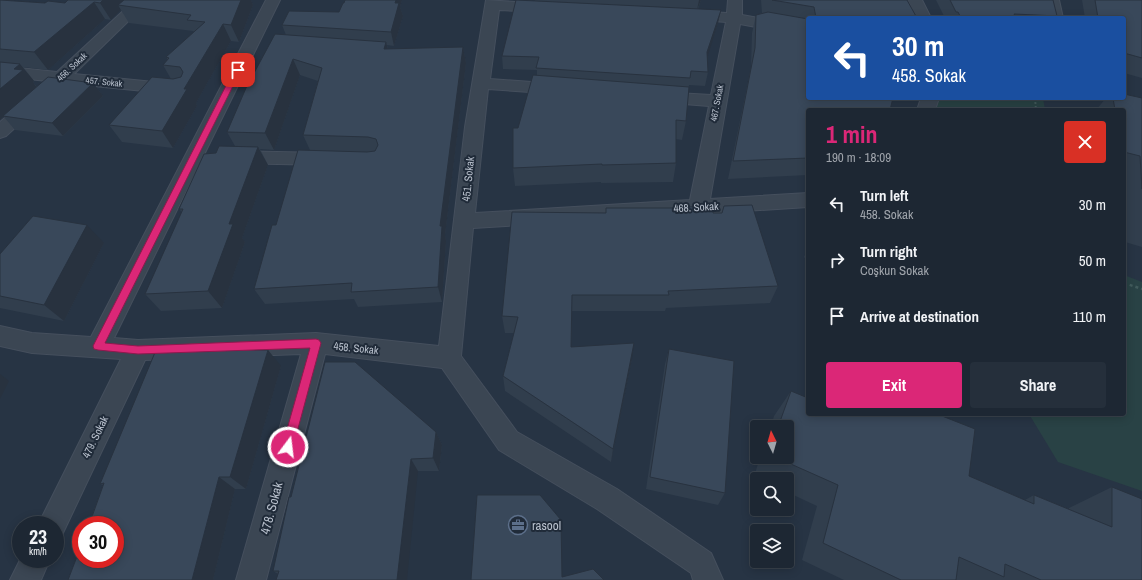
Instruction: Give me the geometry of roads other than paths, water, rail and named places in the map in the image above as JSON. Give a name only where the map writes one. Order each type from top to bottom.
[{"type":"street","name":"456. Sokak","points":[[0,132],[143,0]]},
{"type":"street","points":[[98,346],[207,156],[259,43],[273,0]]},
{"type":"street","name":"467. Sokak","points":[[699,206],[734,18],[735,0]]},
{"type":"street","points":[[915,0],[923,16]]},
{"type":"street","points":[[1052,0],[1056,16]]},
{"type":"street","points":[[493,3],[562,9]]},
{"type":"street","name":"451. Sokak","points":[[449,358],[474,127],[493,3]]},
{"type":"street","points":[[672,14],[734,18],[806,32]]},
{"type":"street","name":"457. Sokak","points":[[0,71],[184,90]]},
{"type":"street","points":[[481,83],[575,90]]},
{"type":"street","points":[[646,96],[718,101]]},
{"type":"street","points":[[207,156],[342,160]]},
{"type":"street","name":"468. Sokak","points":[[464,221],[806,200]]},
{"type":"street","name":"458. Sokak","points":[[0,336],[32,343],[98,346],[138,350],[316,343],[449,358]]},
{"type":"street","name":"478. Sokak","points":[[251,580],[316,343]]},
{"type":"street","name":"479. Sokak","points":[[56,516],[138,350]]},
{"type":"street","points":[[449,358],[508,441],[607,499],[695,558],[701,563],[708,580]]},
{"type":"street","points":[[25,580],[31,568]]},
{"type":"place","name":"rasool","points":[[518,525]]}]
